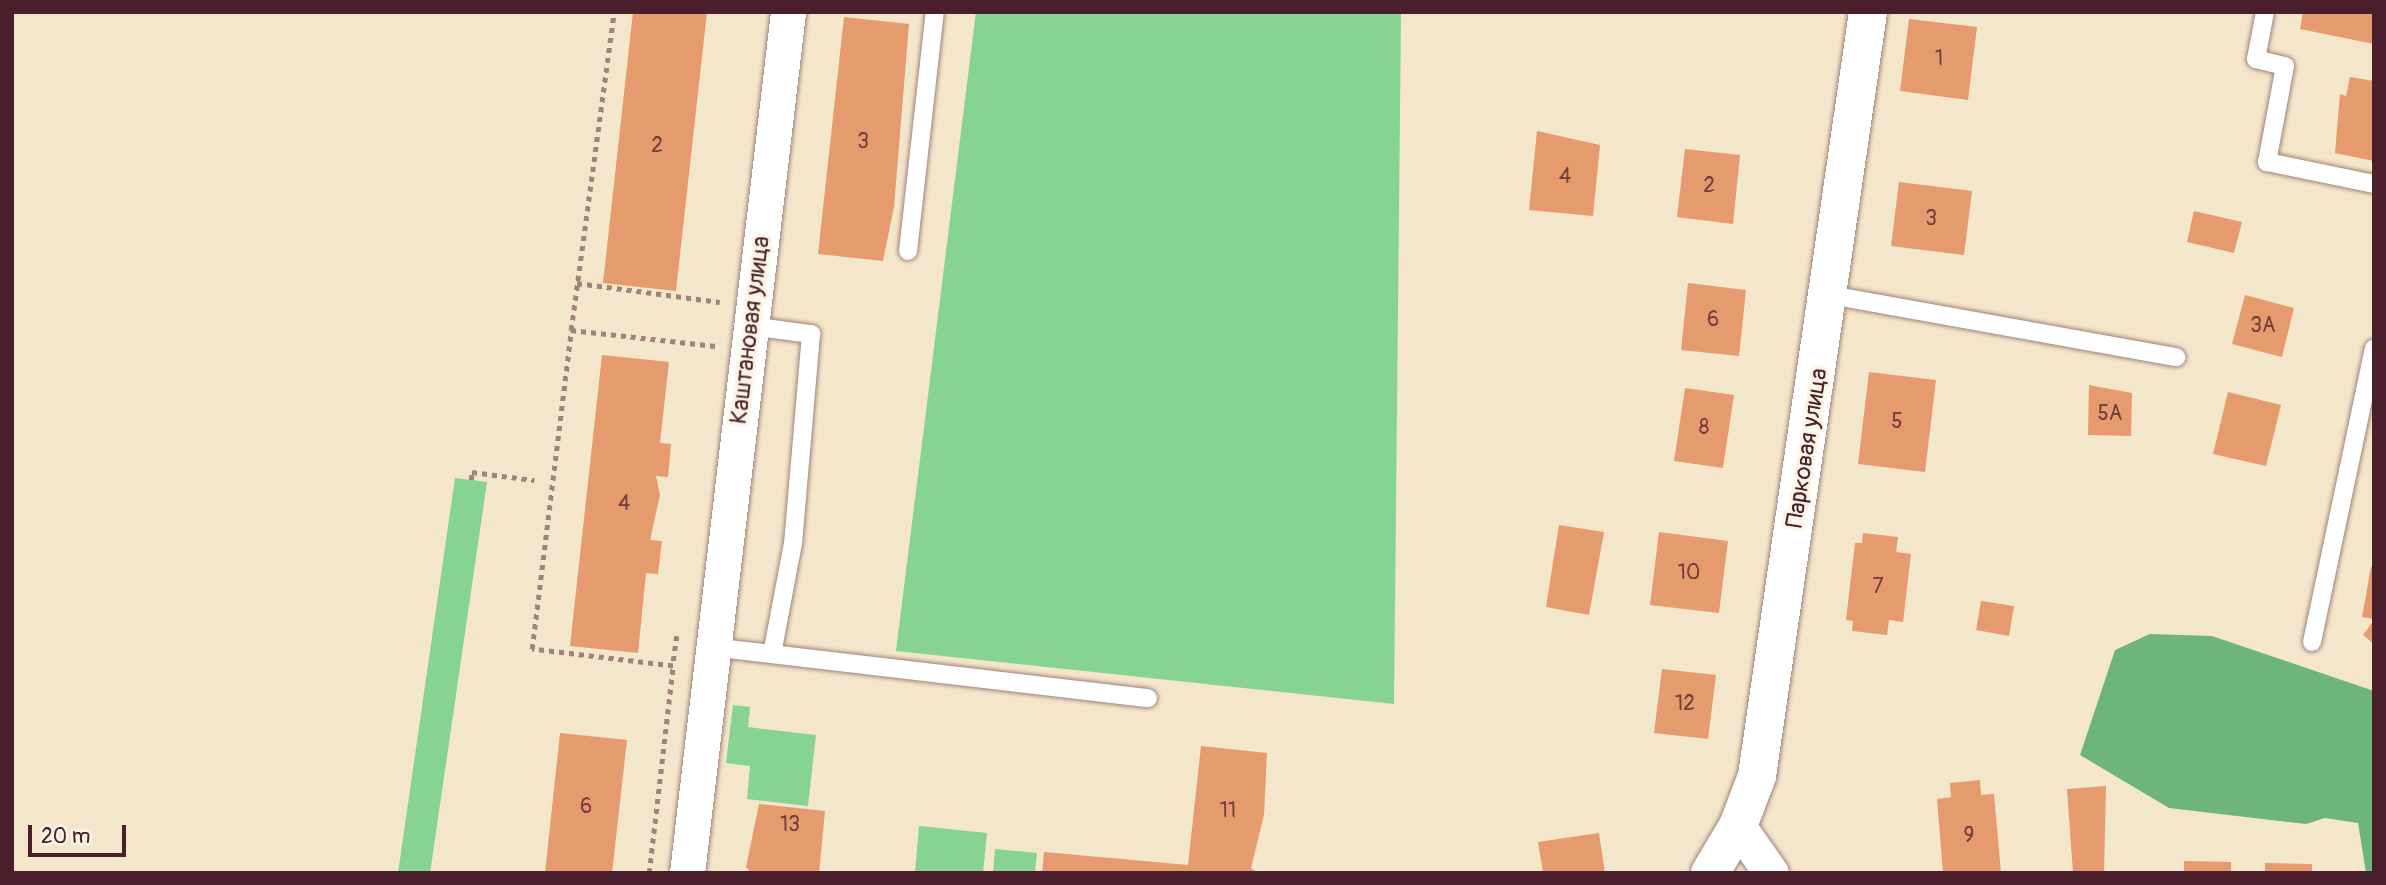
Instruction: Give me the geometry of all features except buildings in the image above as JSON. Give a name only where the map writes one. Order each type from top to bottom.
[{"type":"street","name":"Каштановая улица","points":[[687,873],[788,12]]},
{"type":"street","name":"Парковая улица","points":[[1710,873],[1738,826],[1757,776],[1830,295],[1868,12]]},
{"type":"street","points":[[1738,826],[1771,873]]},
{"type":"lane","points":[[908,251],[935,12]]},
{"type":"lane","points":[[2265,12],[2256,59],[2285,66],[2267,162],[2374,184]]},
{"type":"lane","points":[[1830,295],[2176,357]]},
{"type":"lane","points":[[750,326],[811,334],[793,543],[772,654]]},
{"type":"lane","points":[[2312,642],[2374,348]]},
{"type":"lane","points":[[712,647],[1148,698]]},
{"type":"path","points":[[614,12],[532,649],[673,666]]},
{"type":"path","points":[[577,283],[724,302]]},
{"type":"path","points":[[571,330],[720,346],[718,359]]},
{"type":"path","points":[[471,480],[473,469],[534,480]]},
{"type":"path","points":[[649,873],[679,626]]},
{"type":"green space","points":[[976,12],[1401,12],[1394,704],[896,651]]},
{"type":"green space","points":[[455,478],[487,482],[430,873],[398,873]]},
{"type":"green space","points":[[2150,634],[2212,636],[2374,691],[2374,873],[2366,873],[2358,823],[2325,818],[2306,824],[2169,808],[2080,755],[2115,650]]},
{"type":"green space","points":[[733,705],[750,707],[748,727],[816,735],[808,806],[747,799],[750,766],[726,763]]},
{"type":"green space","points":[[919,826],[987,833],[983,873],[915,873]]},
{"type":"green space","points":[[995,849],[1037,853],[1035,873],[993,873]]}]
